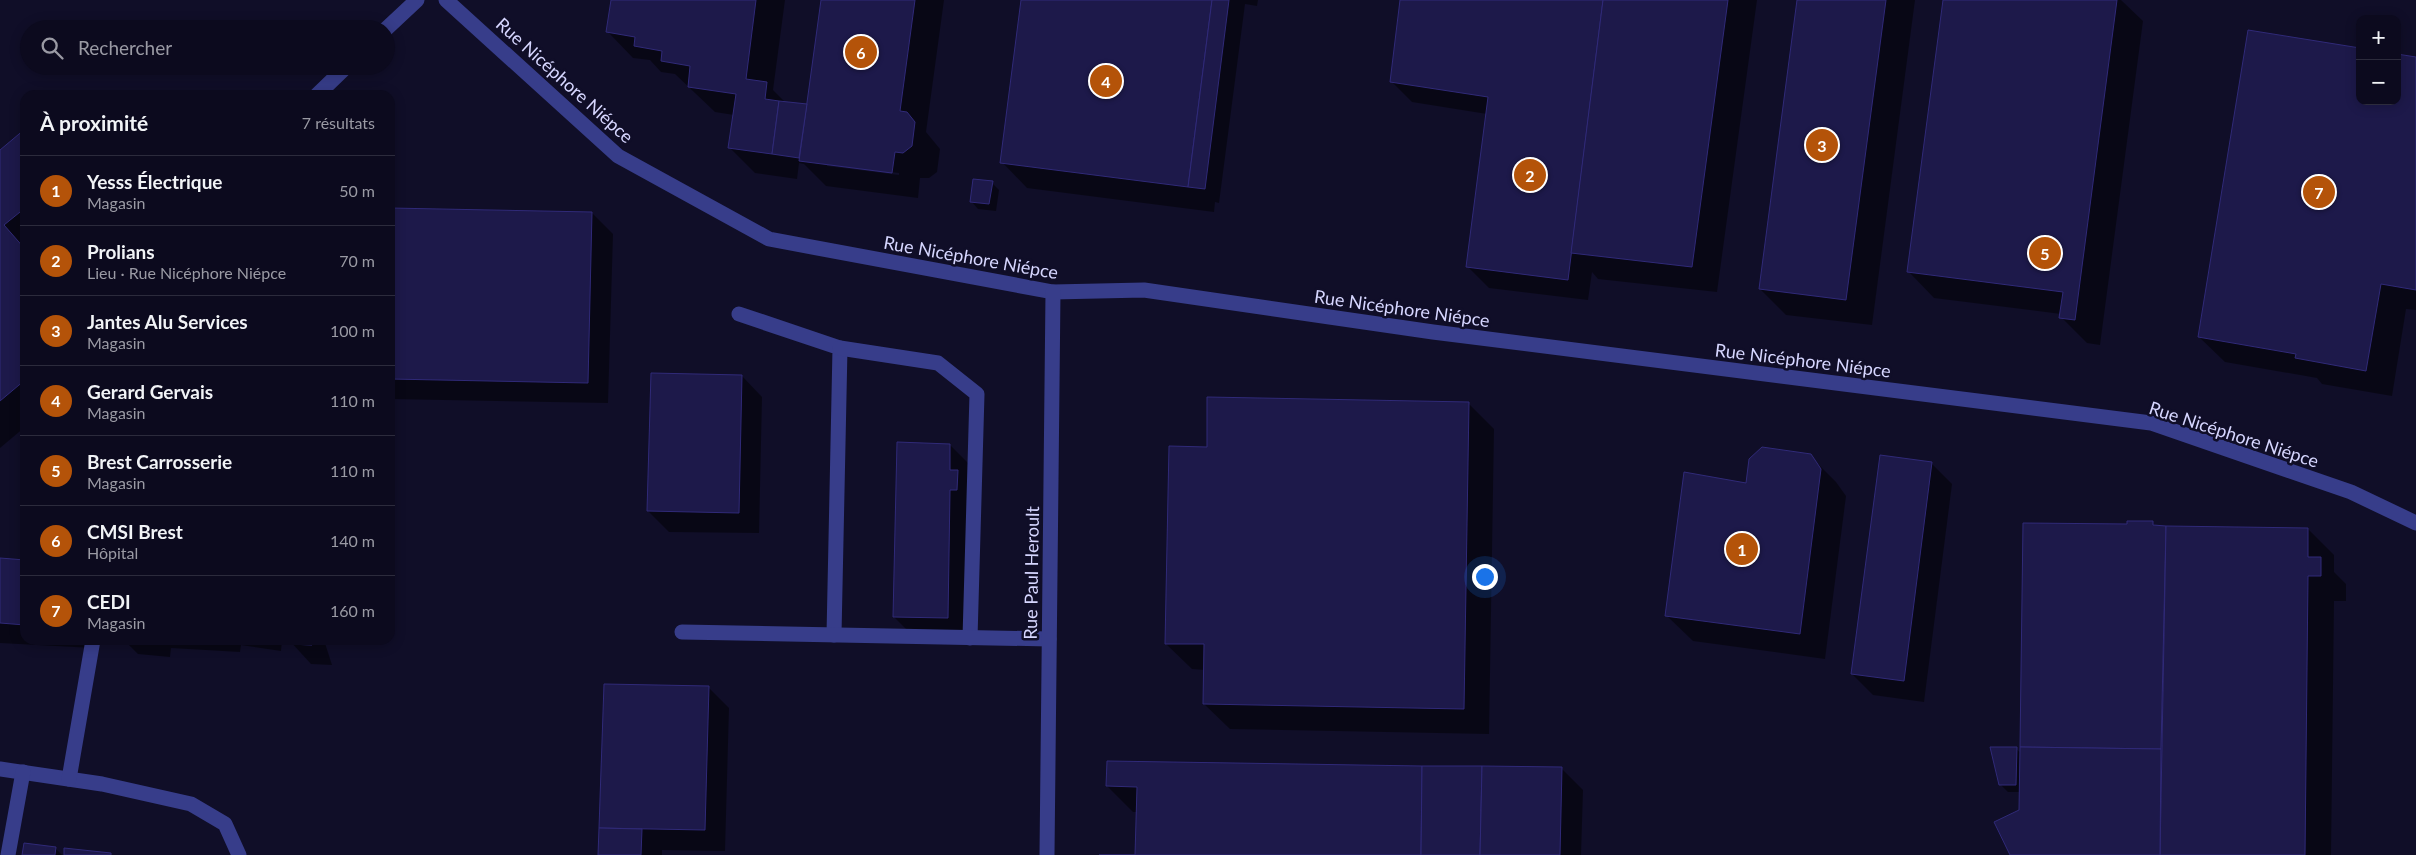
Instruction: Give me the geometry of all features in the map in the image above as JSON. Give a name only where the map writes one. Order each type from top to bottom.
[{"type":"street","points":[[395,21],[417,0]]},
{"type":"street","name":"Rue Nicéphore Niépce","points":[[446,0],[618,156],[770,239],[1053,292],[1144,290],[1434,332],[2151,424],[2351,492],[2416,524]]},
{"type":"street","points":[[322,90],[338,75]]},
{"type":"street","name":"Rue Paul Heroult","points":[[1047,855],[1053,292]]},
{"type":"street","points":[[739,314],[840,348],[938,363],[977,394],[970,638]]},
{"type":"street","points":[[834,635],[840,348]]},
{"type":"street","points":[[682,632],[1050,639]]},
{"type":"street","points":[[69,779],[92,645]]},
{"type":"street","points":[[0,769],[69,779],[191,804],[224,824],[239,855]]},
{"type":"street","points":[[8,855],[22,772]]},
{"type":"building","points":[[611,0],[756,0],[746,79],[767,82],[765,99],[779,101],[772,154],[728,148],[736,94],[688,87],[690,66],[661,61],[662,51],[634,46],[635,37],[606,32]]},
{"type":"building","points":[[821,0],[915,0],[900,111],[907,112],[915,122],[912,146],[903,153],[895,152],[892,173],[799,161]]},
{"type":"building","points":[[1021,0],[1212,0],[1188,187],[1000,163]]},
{"type":"building","points":[[1212,0],[1229,0],[1205,189],[1188,187]]},
{"type":"building","points":[[1400,0],[1603,0],[1568,280],[1466,267],[1488,97],[1390,82]]},
{"type":"building","points":[[1603,0],[1728,0],[1692,267],[1571,253]]},
{"type":"building","points":[[1797,0],[1886,0],[1846,300],[1759,289]]},
{"type":"building","points":[[1943,0],[2117,0],[2075,320],[2059,318],[2063,292],[1907,272]]},
{"type":"building","points":[[2248,30],[2356,47],[2356,105],[2401,105],[2401,55],[2416,57],[2416,290],[2381,284],[2366,371],[2295,358],[2296,354],[2198,337]]},
{"type":"building","points":[[779,101],[807,104],[799,158],[772,154]]},
{"type":"building","points":[[20,133],[20,212],[4,225],[20,243],[20,384],[0,401],[0,150]]},
{"type":"building","points":[[973,179],[993,181],[989,204],[970,202]]},
{"type":"building","points":[[395,208],[592,212],[588,383],[395,379]]},
{"type":"building","points":[[651,373],[742,375],[739,513],[647,511]]},
{"type":"building","points":[[1207,397],[1469,402],[1464,709],[1203,704],[1204,644],[1165,644],[1169,446],[1207,447]]},
{"type":"building","points":[[897,442],[950,444],[950,470],[958,470],[957,490],[950,490],[948,618],[893,617]]},
{"type":"building","points":[[1762,447],[1811,454],[1821,469],[1800,634],[1665,616],[1684,472],[1746,483],[1749,459]]},
{"type":"building","points":[[1880,455],[1932,462],[1904,681],[1851,674]]},
{"type":"building","points":[[2127,521],[2153,521],[2153,525],[2166,526],[2161,749],[2020,747],[2023,523],[2127,524]]},
{"type":"building","points":[[2166,526],[2308,528],[2308,557],[2321,557],[2321,576],[2308,576],[2305,855],[2160,855]]},
{"type":"building","points":[[0,558],[20,560],[20,625],[0,623]]},
{"type":"building","points":[[604,684],[709,686],[705,830],[599,828]]},
{"type":"building","points":[[1990,747],[2017,747],[2016,785],[1999,785]]},
{"type":"building","points":[[2020,747],[2161,749],[2160,855],[2010,855],[1994,822],[2019,810]]},
{"type":"building","points":[[1107,761],[1422,766],[1421,855],[1135,855],[1137,787],[1106,786]]},
{"type":"building","points":[[1422,766],[1482,766],[1480,855],[1421,855]]},
{"type":"building","points":[[1482,766],[1562,767],[1560,855],[1480,855]]},
{"type":"building","points":[[599,828],[642,829],[641,855],[598,855]]},
{"type":"building","points":[[24,843],[56,847],[55,855],[22,855]]},
{"type":"building","points":[[64,848],[111,853],[111,855],[64,855]]},
{"type":"place","name":"CMSI Brest","points":[[861,52]]},
{"type":"place","name":"Gerard Gervais","points":[[1106,81]]},
{"type":"place","name":"Jantes Alu Services","points":[[1822,145]]},
{"type":"place","name":"Prolians","points":[[1530,175]]},
{"type":"place","name":"CEDI","points":[[2319,192]]},
{"type":"place","name":"Brest Carrosserie","points":[[2045,253]]},
{"type":"place","name":"Yesss Électrique","points":[[1742,549]]}]
